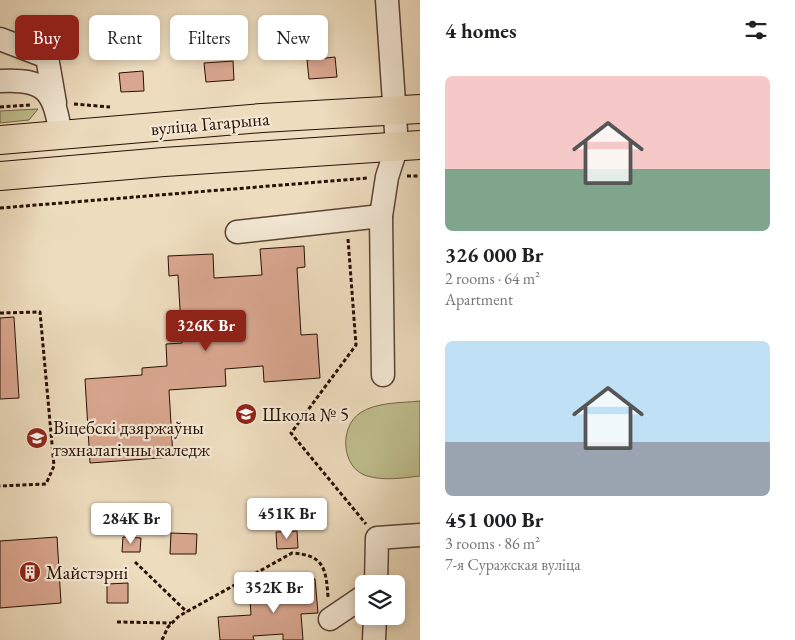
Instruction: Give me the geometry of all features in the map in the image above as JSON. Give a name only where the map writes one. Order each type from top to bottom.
[{"type":"main road","name":"вуліца Гагарына","points":[[0,140],[262,118],[408,110]]},
{"type":"main road","name":"вуліца Гагарына","points":[[0,176],[164,162],[408,146]]},
{"type":"street","points":[[384,375],[381,216],[387,177],[408,146],[408,110],[387,0]]},
{"type":"street","points":[[0,39],[47,57],[61,136]]},
{"type":"street","points":[[0,81],[18,80],[39,85],[55,103]]},
{"type":"street","points":[[236,232],[381,216]]},
{"type":"street","points":[[376,575],[377,538],[420,535]]},
{"type":"street","points":[[330,619],[355,602]]},
{"type":"street","points":[[374,640],[375,625]]},
{"type":"path","points":[[0,208],[387,177],[420,176]]},
{"type":"path","points":[[346,220],[356,346],[291,433],[377,538]]},
{"type":"path","points":[[0,314],[40,312],[54,466],[46,484],[0,486]]},
{"type":"path","points":[[162,640],[172,623],[187,612],[292,553],[308,554],[319,561],[326,571]]},
{"type":"path","points":[[135,562],[187,612]]},
{"type":"path","points":[[117,622],[172,623]]},
{"type":"shaded area","points":[[38,109],[29,120],[0,123],[0,111]]},
{"type":"shaded area","points":[[420,401],[420,476],[394,479],[367,476],[358,472],[352,465],[346,447],[346,437],[353,419],[366,409],[373,407]]},
{"type":"building","points":[[335,57],[337,77],[309,79],[307,60],[328,60],[328,58]]},
{"type":"building","points":[[233,61],[234,80],[206,82],[204,63]]},
{"type":"building","points":[[143,71],[144,91],[121,92],[119,73]]},
{"type":"building","points":[[304,246],[305,267],[297,268],[301,335],[317,334],[320,378],[264,382],[263,366],[225,369],[226,386],[169,390],[173,457],[90,463],[85,379],[142,375],[142,368],[167,366],[166,344],[182,343],[178,275],[169,276],[168,256],[213,254],[214,278],[262,275],[260,249]]},
{"type":"building","points":[[14,317],[19,398],[0,399],[0,318]]},
{"type":"building","points":[[297,531],[298,548],[277,549],[276,532]]},
{"type":"building","points":[[171,533],[197,534],[196,554],[170,554]]},
{"type":"building","name":"Майстэрні","points":[[57,537],[61,603],[0,608],[0,541]]},
{"type":"building","points":[[123,537],[141,538],[140,552],[122,552]]},
{"type":"building","points":[[315,579],[318,613],[301,614],[303,640],[283,640],[283,634],[253,636],[254,640],[220,640],[218,617],[251,615],[250,600],[279,599],[278,581]]},
{"type":"building","points":[[128,583],[128,603],[107,603],[107,584]]},
{"type":"place","name":"Школа № 5","points":[[246,414]]},
{"type":"place","name":"Віцебскі дзяржаўны тэхналагічны каледж","points":[[37,438]]},
{"type":"place","name":"Майстэрні","points":[[30,572]]}]
